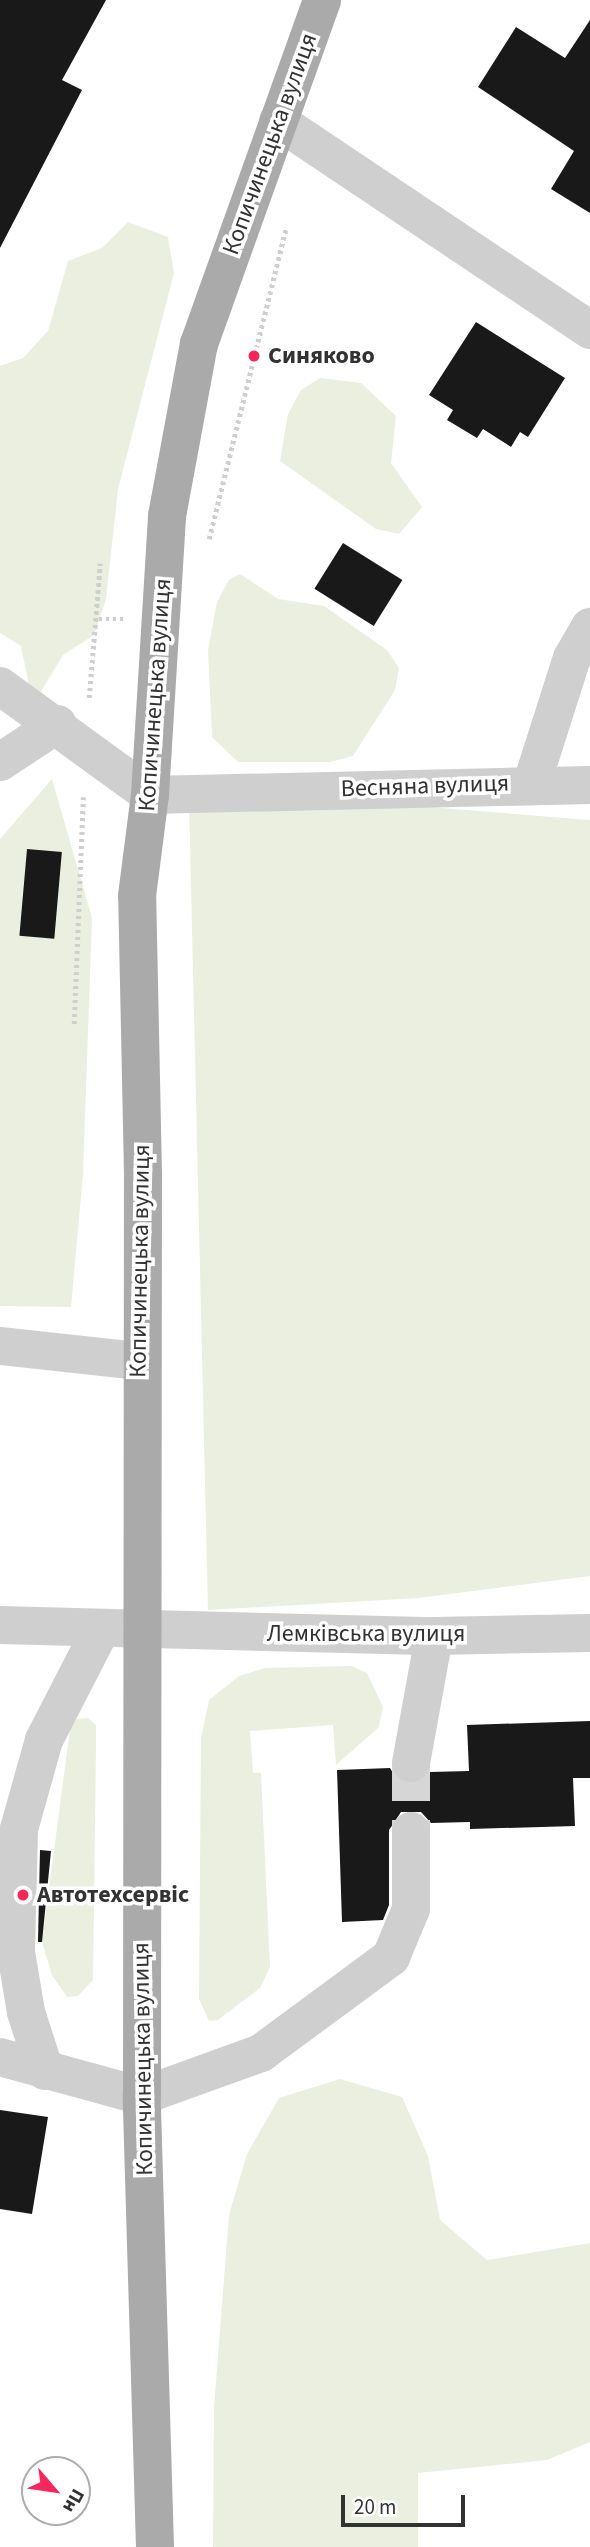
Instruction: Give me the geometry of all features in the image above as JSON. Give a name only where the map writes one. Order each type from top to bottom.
[{"type":"main road","name":"Копичинецька вулиця","points":[[155,2547],[142,2096],[139,1361],[143,1174],[137,896],[150,795],[167,516],[199,344],[322,0]]},
{"type":"street","points":[[278,121],[590,330]]},
{"type":"street","name":"Весняна вулиця","points":[[150,795],[532,783],[572,658],[590,626]]},
{"type":"street","points":[[0,686],[58,724],[150,795]]},
{"type":"street","points":[[0,762],[58,724]]},
{"type":"street","points":[[532,783],[590,785]]},
{"type":"street","points":[[0,1346],[139,1361]]},
{"type":"street","name":"Лемківська вулиця","points":[[0,1625],[100,1631],[434,1636],[590,1633]]},
{"type":"street","points":[[45,2071],[26,2012],[16,1952],[19,1829],[48,1730],[100,1631]]},
{"type":"street","points":[[411,1763],[434,1636]]},
{"type":"street","points":[[0,2057],[142,2096],[261,2053],[391,1957],[411,1909],[411,1832]]},
{"type":"path","points":[[208,545],[289,215]]},
{"type":"path","points":[[99,619],[127,619]]},
{"type":"green space","points":[[128,222],[168,237],[174,273],[118,489],[106,599],[94,635],[63,655],[33,705],[21,646],[0,633],[0,366],[23,358],[48,331],[68,261],[102,248]]},
{"type":"green space","points":[[320,378],[361,383],[396,416],[391,463],[422,507],[399,534],[376,529],[280,461],[288,414],[301,390]]},
{"type":"green space","points":[[240,574],[278,599],[324,606],[387,650],[399,668],[395,690],[353,756],[330,762],[238,762],[212,737],[208,650],[217,602],[229,580]]},
{"type":"green space","points":[[52,779],[92,918],[83,1174],[71,1307],[0,1306],[0,839]]},
{"type":"green space","points":[[189,801],[404,805],[590,820],[590,1576],[419,1598],[208,1610]]},
{"type":"green space","points":[[352,1666],[367,1673],[383,1707],[379,1727],[336,1765],[333,1725],[250,1731],[253,1773],[261,1773],[270,1967],[260,1988],[218,2020],[209,2021],[199,1999],[201,1738],[209,1700],[239,1676],[265,1668]]},
{"type":"green space","points":[[88,1718],[96,1725],[93,1980],[78,1996],[67,1997],[52,1975],[42,1942],[70,1729],[77,1719]]},
{"type":"green space","points":[[340,2079],[402,2097],[428,2156],[440,2220],[487,2260],[590,2243],[590,2442],[547,2460],[418,2473],[418,2547],[213,2547],[214,2407],[229,2215],[247,2154],[279,2098]]},
{"type":"building","points":[[0,0],[106,0],[62,80],[82,90],[0,248]]},
{"type":"building","points":[[590,20],[590,213],[551,189],[574,151],[478,87],[516,27],[565,58]]},
{"type":"building","points":[[476,322],[565,378],[528,437],[520,432],[511,447],[483,429],[477,438],[447,420],[453,410],[429,395]]},
{"type":"building","points":[[343,543],[402,580],[374,626],[314,589]]},
{"type":"building","points":[[27,849],[62,852],[54,939],[19,936]]},
{"type":"building","points":[[590,1721],[590,1778],[573,1778],[575,1826],[470,1829],[470,1822],[431,1823],[421,1812],[401,1812],[389,1830],[389,1905],[383,1920],[342,1922],[337,1770],[390,1768],[397,1780],[418,1784],[430,1772],[469,1771],[467,1725]]},
{"type":"building","points":[[40,1850],[51,1851],[42,1942],[38,1942]]},
{"type":"building","points":[[0,2110],[48,2117],[32,2214],[0,2209]]},
{"type":"tunnel","points":[[411,1763],[411,1831]]},
{"type":"place","name":"Синяково","points":[[254,356]]},
{"type":"place","name":"Автотехсервіс","points":[[23,1895]]}]
